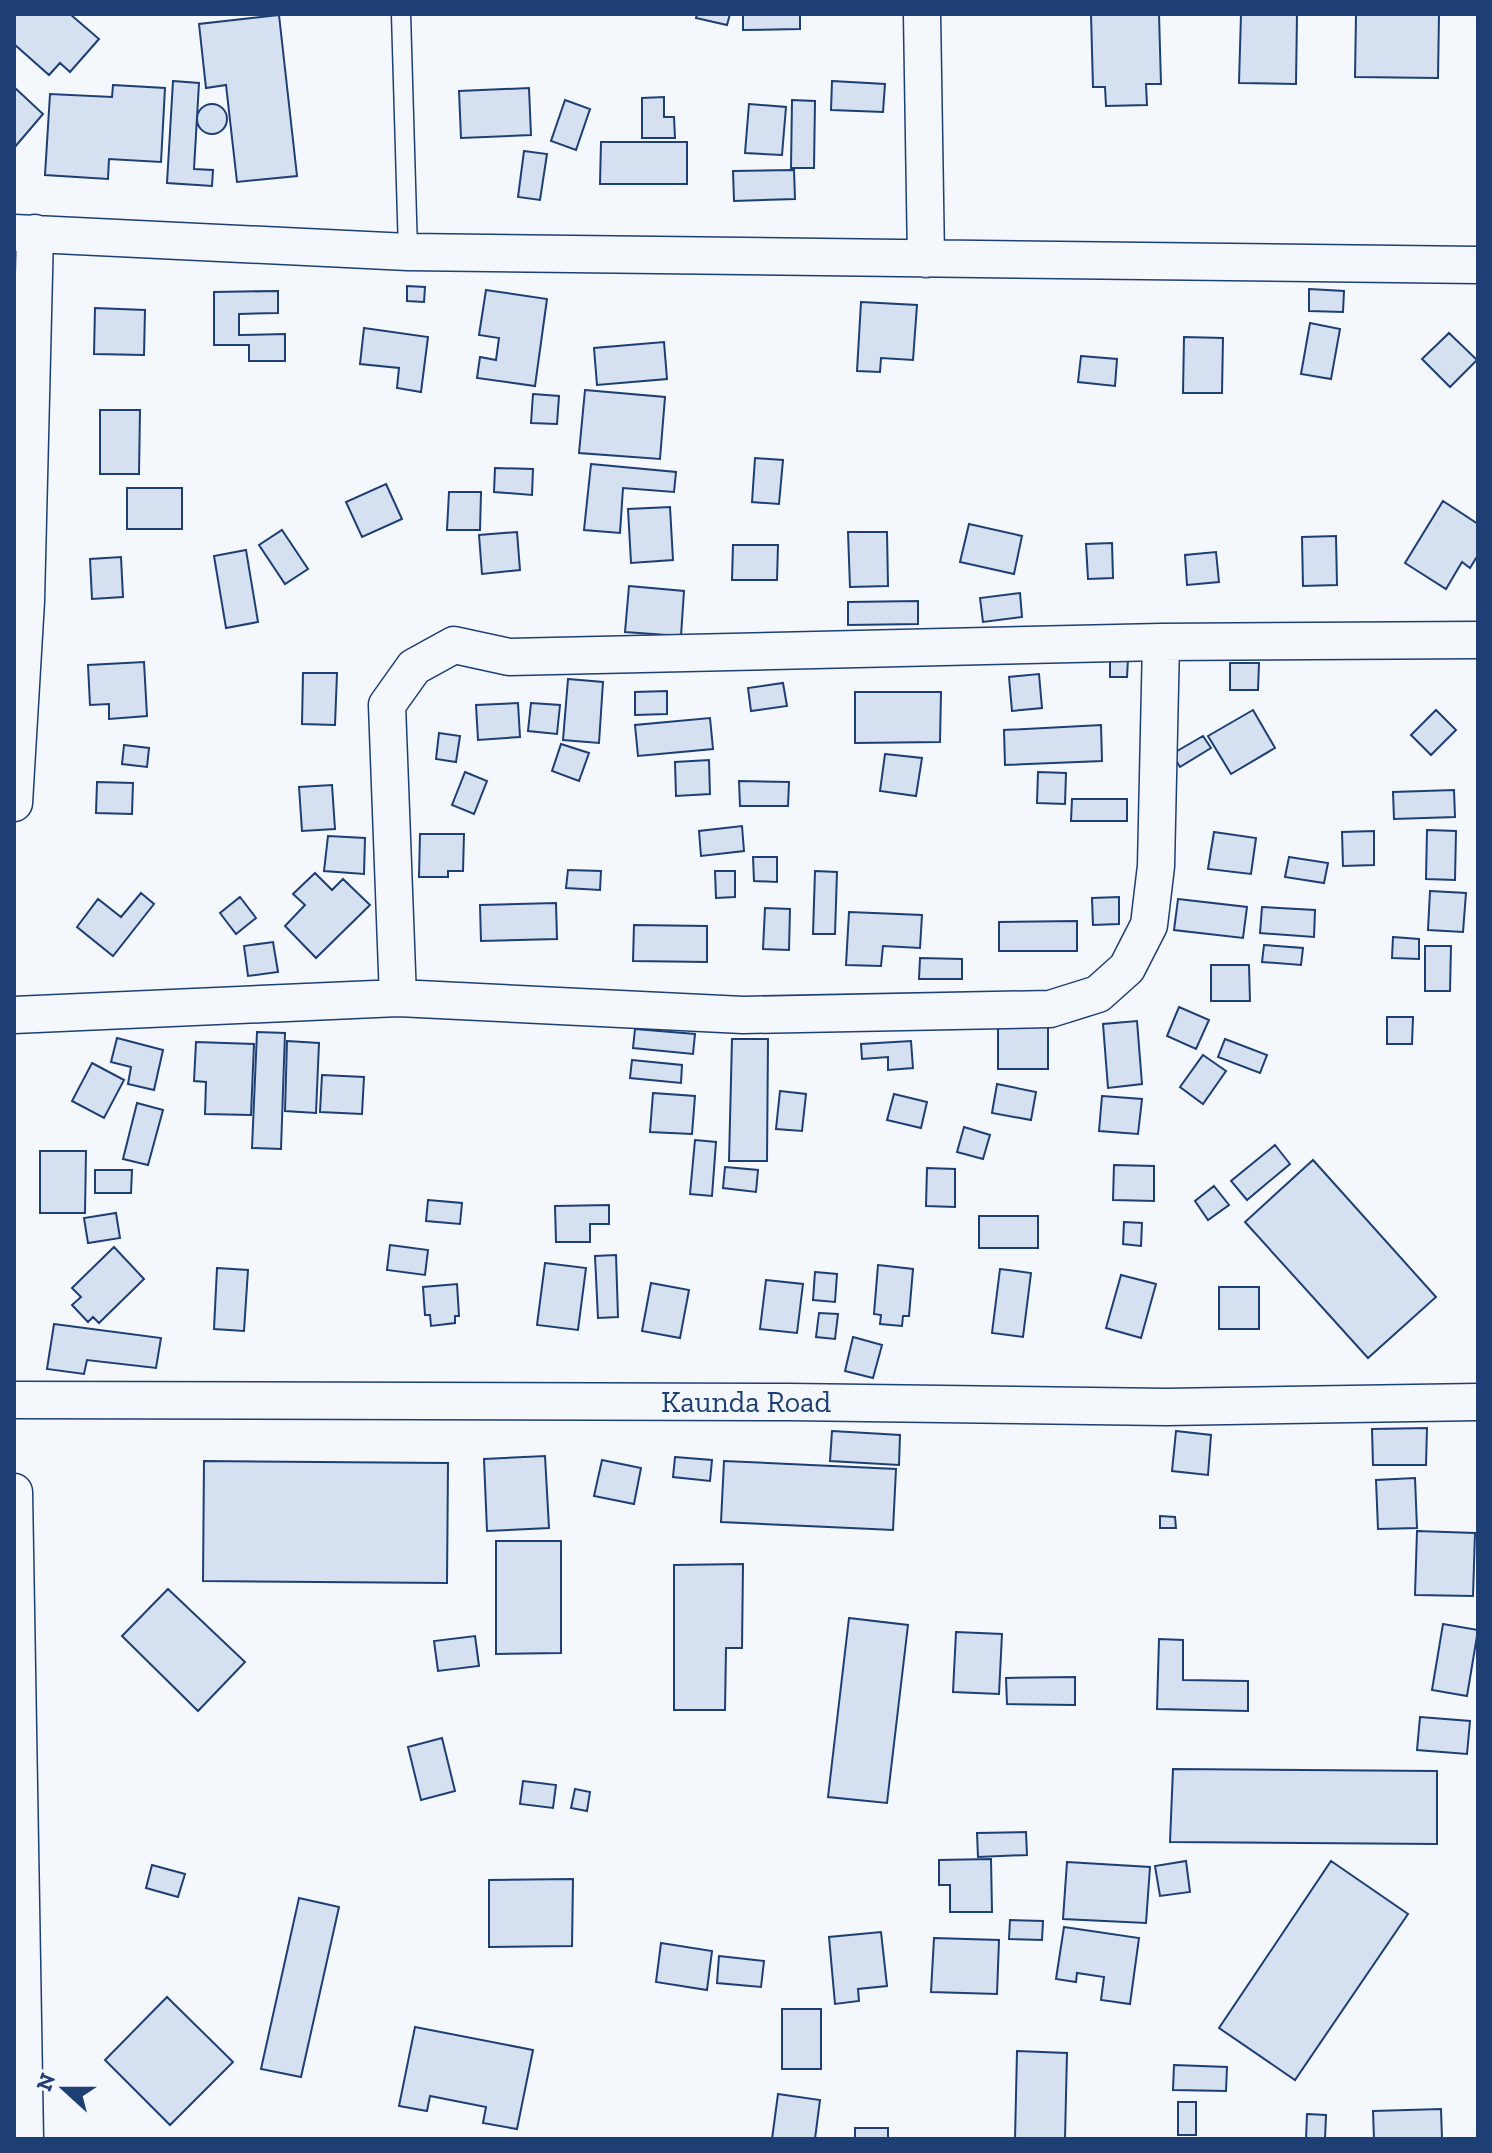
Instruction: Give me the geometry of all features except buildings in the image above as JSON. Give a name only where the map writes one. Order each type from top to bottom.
[{"type":"street","points":[[922,14],[926,259]]},
{"type":"street","points":[[14,803],[26,601],[25,233],[408,252],[1478,265]]},
{"type":"street","points":[[398,998],[387,705],[414,667],[454,645],[509,657],[1161,642],[1478,640]]},
{"type":"street","points":[[14,1015],[398,998],[743,1015],[1050,1009],[1098,994],[1127,968],[1149,925],[1156,866],[1161,642]]},
{"type":"street","name":"Kaunda Road","points":[[14,1400],[789,1402],[1166,1407],[1478,1402]]},
{"type":"street","points":[[14,1492],[25,2139]]},
{"type":"lane","points":[[401,14],[408,252]]}]
